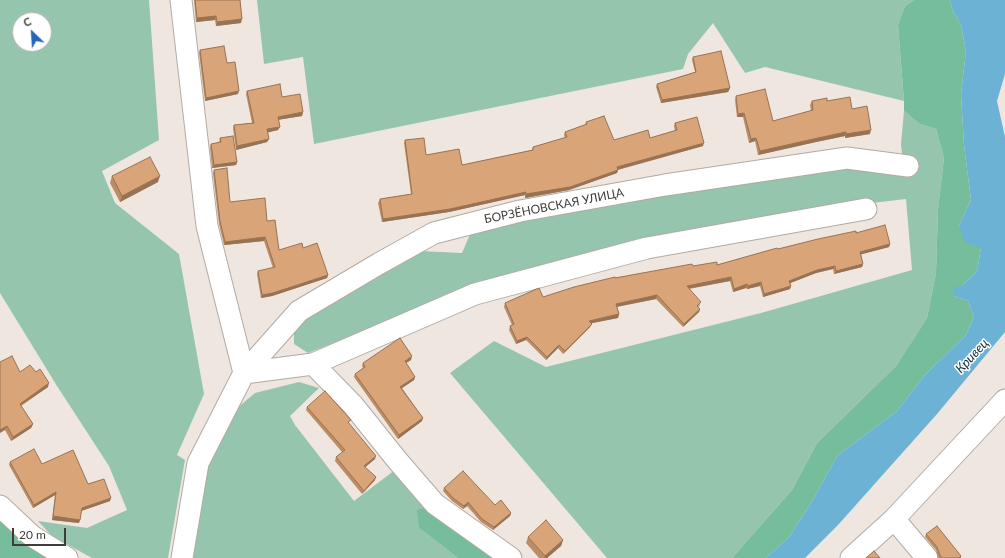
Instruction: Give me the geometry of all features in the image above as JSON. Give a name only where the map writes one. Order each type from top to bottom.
[{"type":"street","points":[[181,0],[207,226],[244,373],[313,364],[475,294],[647,248],[866,209]]},
{"type":"street","name":"БОРЗЁНОВСКАЯ УЛИЦА","points":[[182,558],[198,463],[244,373],[299,311],[380,263],[434,234],[528,209],[665,185],[847,158],[908,166]]},
{"type":"street","points":[[313,364],[353,405],[435,504],[511,558]]},
{"type":"street","points":[[851,558],[894,519],[1005,400]]},
{"type":"street","points":[[0,506],[32,536],[67,558]]},
{"type":"street","points":[[894,519],[927,558]]},
{"type":"green space","points":[[0,0],[149,0],[159,140],[102,171],[115,203],[179,254],[204,394],[177,455],[185,460],[168,558],[92,558],[52,536],[38,521],[87,528],[127,510],[109,466],[57,386],[0,293]]},
{"type":"green space","points":[[257,0],[914,0],[905,6],[898,25],[904,101],[765,67],[745,73],[713,23],[688,54],[683,69],[314,144],[303,57],[264,64]]},
{"type":"green space","points":[[914,0],[950,0],[952,9],[961,25],[966,51],[961,94],[964,145],[971,200],[959,226],[981,248],[977,271],[954,296],[968,301],[974,317],[966,335],[925,375],[897,411],[837,456],[813,500],[789,537],[766,558],[732,558],[792,490],[817,443],[896,366],[927,318],[936,273],[938,209],[944,158],[936,129],[920,124],[904,111],[898,25],[905,6]]},
{"type":"green space","points":[[904,111],[920,124],[936,129],[944,158],[938,209],[936,273],[927,318],[896,366],[817,443],[792,490],[732,558],[607,558],[450,373],[494,341],[546,367],[761,313],[912,270],[906,199],[855,205],[471,289],[308,353],[294,344],[294,324],[420,251],[462,253],[471,232],[673,189],[846,165],[904,174],[901,144]]},
{"type":"green space","points":[[299,382],[319,388],[290,416],[295,425],[354,501],[395,470],[428,507],[419,528],[458,558],[189,558],[203,466],[230,414],[255,393]]},
{"type":"green space","points":[[428,507],[498,558],[458,558],[419,528],[417,510]]},
{"type":"green space","points":[[0,519],[50,558],[0,558]]},
{"type":"water","name":"Кривец","points":[[950,0],[1005,0],[1005,74],[997,101],[1005,137],[1005,332],[937,414],[838,525],[805,558],[766,558],[789,537],[813,500],[837,456],[897,411],[925,375],[966,335],[974,317],[968,301],[954,296],[953,288],[963,285],[977,271],[981,248],[965,242],[959,226],[971,200],[964,145],[961,94],[966,51],[961,25],[952,9]]},
{"type":"building","points":[[195,0],[240,0],[242,19],[217,22],[216,16],[197,18]]},
{"type":"building","points":[[224,46],[227,63],[235,62],[239,91],[206,98],[200,50]]},
{"type":"building","points":[[721,51],[730,88],[662,100],[657,84],[696,72],[693,57]]},
{"type":"building","points":[[280,84],[282,97],[300,94],[303,112],[278,117],[280,127],[267,129],[269,139],[237,146],[234,125],[254,123],[247,91]]},
{"type":"building","points":[[765,89],[773,121],[813,110],[812,101],[827,98],[827,101],[850,97],[852,109],[867,106],[871,130],[846,134],[846,132],[760,151],[756,138],[751,139],[744,113],[738,114],[736,96]]},
{"type":"building","points":[[604,116],[614,140],[648,130],[650,138],[677,130],[675,123],[697,117],[704,143],[617,167],[618,170],[570,187],[526,194],[526,192],[450,209],[383,219],[380,199],[412,194],[405,140],[424,138],[426,155],[459,149],[462,165],[533,150],[533,147],[567,137],[565,132],[587,124],[586,122]]},
{"type":"building","points":[[233,136],[237,162],[214,165],[211,144],[221,142],[220,138]]},
{"type":"building","points":[[150,157],[160,176],[122,196],[112,176]]},
{"type":"building","points":[[227,168],[230,202],[265,198],[267,221],[275,220],[279,250],[302,243],[303,248],[317,243],[328,275],[273,293],[262,295],[258,271],[275,267],[265,237],[225,242],[220,221],[214,170]]},
{"type":"building","points":[[885,225],[890,244],[860,252],[863,264],[836,271],[835,266],[817,270],[789,281],[791,286],[764,294],[761,282],[748,286],[747,284],[734,289],[731,277],[687,286],[701,302],[697,306],[700,309],[684,324],[657,295],[616,304],[619,314],[589,321],[592,324],[565,351],[559,345],[547,357],[527,337],[517,341],[510,326],[514,324],[505,303],[539,288],[543,297],[574,287],[615,277],[692,264],[693,266],[717,262],[717,265],[777,248],[856,231],[856,233]]},
{"type":"building","points":[[400,338],[412,356],[405,361],[415,377],[400,387],[423,418],[399,435],[355,374],[365,367],[363,363]]},
{"type":"building","points":[[12,356],[20,372],[30,365],[36,372],[40,369],[49,383],[20,404],[33,424],[13,437],[7,426],[0,430],[0,362]]},
{"type":"building","points":[[325,391],[351,420],[348,422],[376,456],[364,466],[376,477],[364,491],[336,457],[345,450],[307,407]]},
{"type":"building","points":[[34,449],[42,464],[73,450],[88,484],[104,479],[111,498],[82,508],[80,520],[53,516],[56,492],[34,505],[10,462]]},
{"type":"building","points":[[463,471],[495,505],[501,500],[511,513],[494,527],[482,519],[468,502],[464,506],[453,498],[444,488]]},
{"type":"building","points":[[546,520],[563,540],[545,556],[528,537]]},
{"type":"building","points":[[937,526],[961,556],[959,558],[942,558],[937,547],[926,534]]},
{"type":"building","points":[[874,551],[880,558],[866,558]]}]
